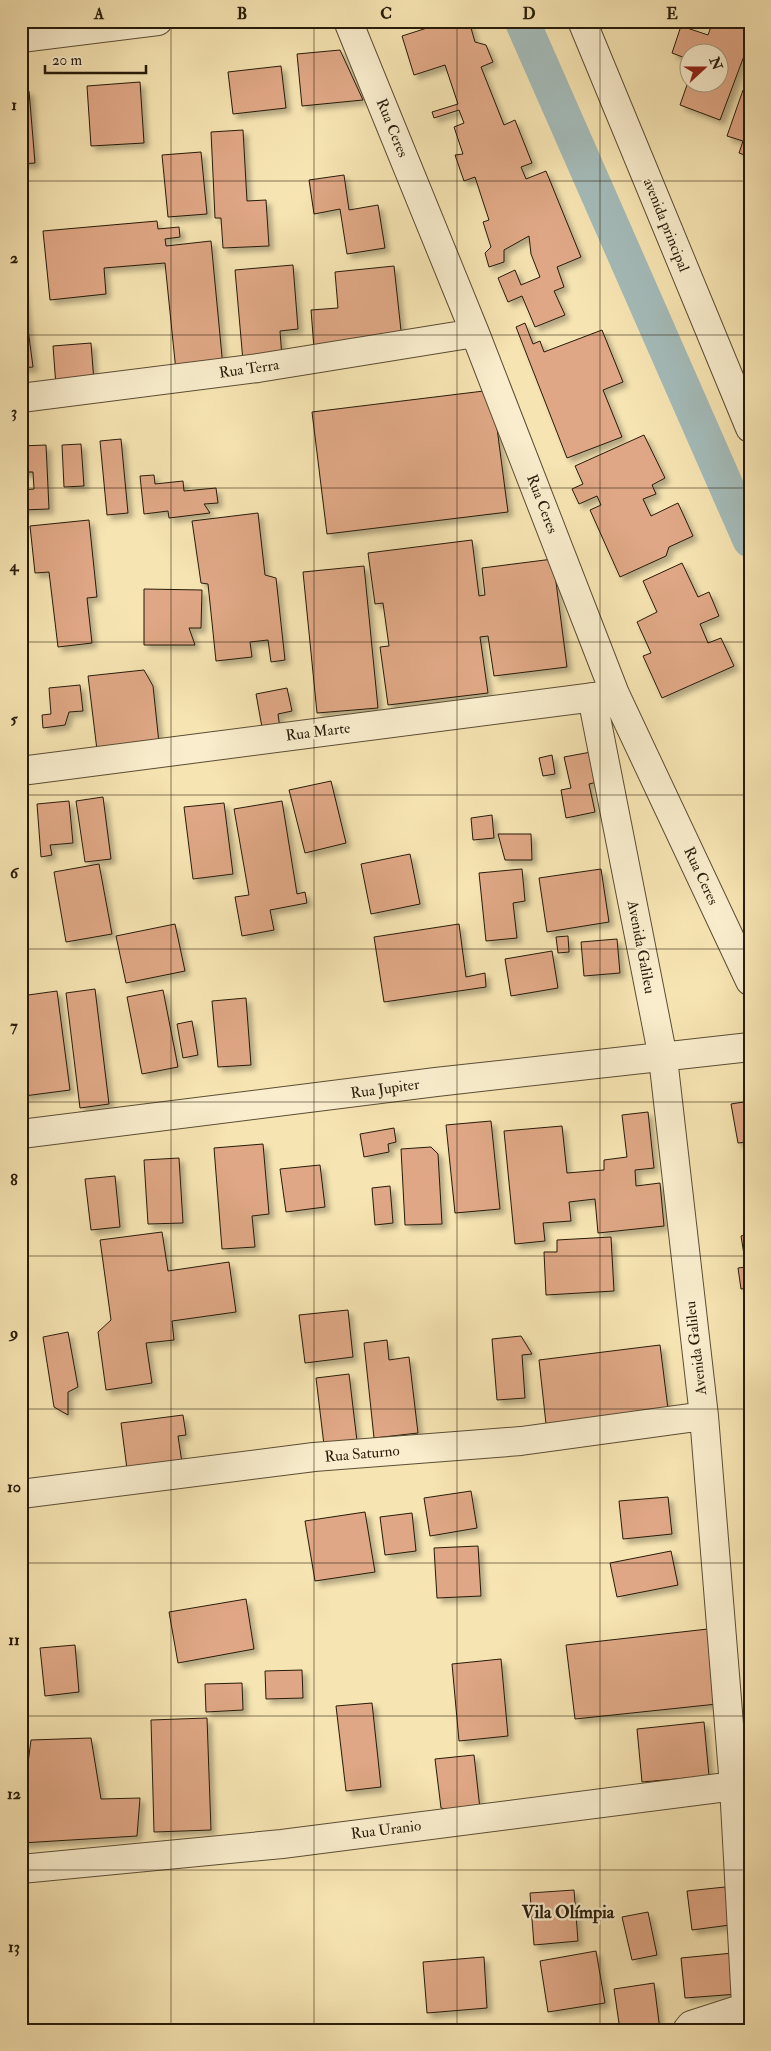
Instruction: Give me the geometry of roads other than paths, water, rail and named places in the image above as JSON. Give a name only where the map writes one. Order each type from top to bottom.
[{"type":"street","points":[[21,38],[158,21]]},
{"type":"street","name":"Rua Ceres","points":[[348,21],[475,334],[603,696],[750,981]]},
{"type":"street","name":"avenida principal","points":[[582,21],[750,428]]},
{"type":"street","name":"Rua Terra","points":[[21,398],[258,368],[475,334]]},
{"type":"street","name":"Rua Marte","points":[[21,771],[603,696]]},
{"type":"street","name":"Avenida Galileu","points":[[603,696],[663,1058],[704,1416],[742,1785],[748,2005]]},
{"type":"street","name":"Rua Jupiter","points":[[21,1134],[436,1082],[750,1047]]},
{"type":"street","name":"Rua Saturno","points":[[21,1494],[314,1458],[520,1441],[704,1416]]},
{"type":"street","name":"Rua Uranio","points":[[21,1870],[282,1844],[742,1785]]},
{"type":"street","points":[[686,2030],[692,2025],[748,2005]]},
{"type":"waterway","points":[[522,21],[750,540]]},
{"type":"district","name":"Vila Olímpia","points":[[568,1912]]}]
